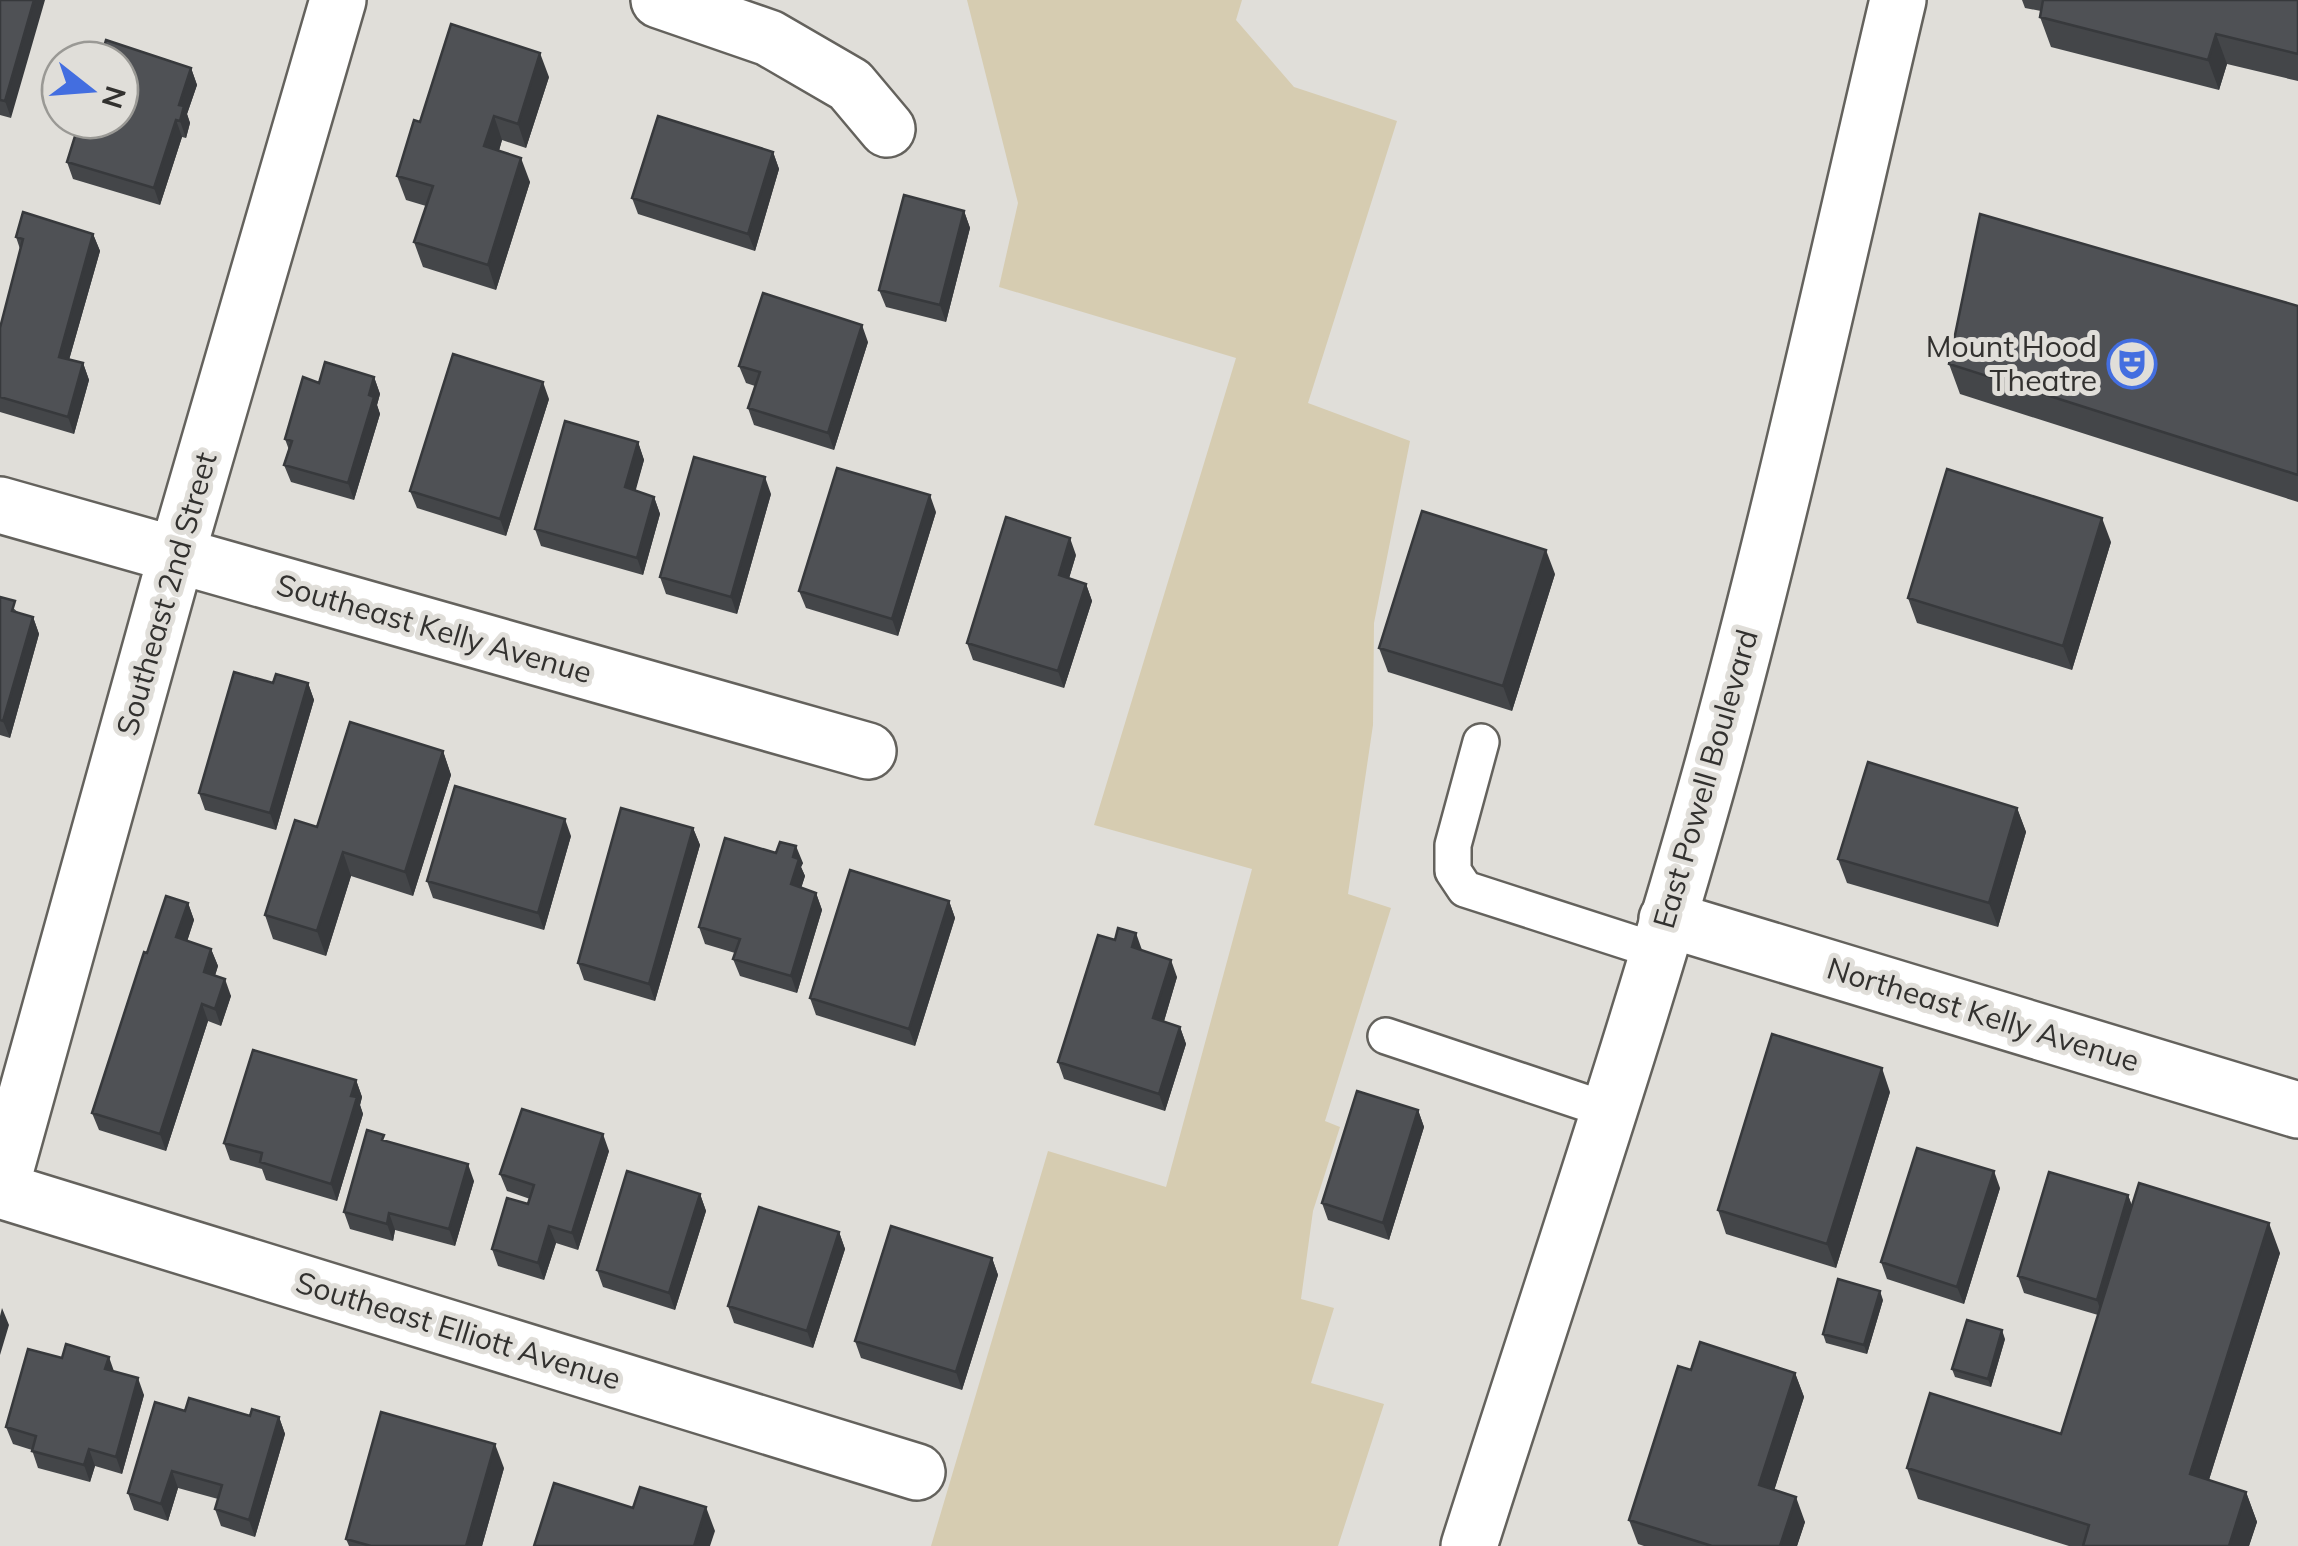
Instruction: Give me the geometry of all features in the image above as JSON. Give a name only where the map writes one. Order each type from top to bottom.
[{"type":"street","name":"Southeast 2nd Street","points":[[0,1190],[176,557],[338,0]]},
{"type":"street","points":[[658,0],[769,38],[850,85],[887,129]]},
{"type":"street","name":"East Powell Boulevard","points":[[1469,1546],[1662,935],[1768,556],[1898,0]]},
{"type":"street","name":"Southeast Kelly Avenue","points":[[0,505],[868,751]]},
{"type":"street","name":"Northeast Kelly Avenue","points":[[1662,935],[2298,1110]]},
{"type":"street","name":"Southeast Elliott Avenue","points":[[0,1190],[916,1472]]},
{"type":"lane","points":[[1482,742],[1453,845],[1453,872],[1465,889],[1480,897],[1662,935]]},
{"type":"lane","points":[[1386,1036],[1607,1110]]},
{"type":"shaded area","points":[[967,0],[1242,0],[1236,20],[1294,87],[1397,121],[1308,403],[1410,441],[1374,623],[1373,725],[1348,894],[1391,908],[1325,1121],[1340,1127],[1313,1211],[1301,1299],[1334,1308],[1311,1383],[1384,1404],[1338,1546],[931,1546],[1048,1151],[1166,1187],[1252,869],[1094,825],[1236,358],[999,287],[1018,203]]},
{"type":"building","points":[[0,0],[34,0],[5,101],[0,100]]},
{"type":"building","points":[[2043,0],[2298,0],[2298,54],[2216,34],[2208,60],[2040,17]]},
{"type":"building","points":[[451,24],[540,53],[518,124],[494,116],[484,146],[521,158],[488,265],[414,242],[433,186],[397,176],[414,120],[420,122]]},
{"type":"building","points":[[140,51],[191,68],[179,105],[184,106],[180,121],[176,120],[154,188],[67,162],[74,140],[140,140]]},
{"type":"building","points":[[658,116],[773,152],[748,234],[632,198]]},
{"type":"building","points":[[904,195],[964,211],[940,305],[879,290]]},
{"type":"building","points":[[23,212],[93,234],[59,357],[83,363],[68,417],[0,397],[0,328],[23,239],[16,237]]},
{"type":"building","name":"Mount Hood Theatre","points":[[1980,214],[2298,306],[2298,475],[1949,364]]},
{"type":"building","points":[[763,293],[862,325],[828,433],[748,408],[760,372],[739,366]]},
{"type":"building","points":[[453,354],[543,382],[500,519],[410,491]]},
{"type":"building","points":[[325,362],[374,377],[369,395],[374,397],[348,483],[284,465],[292,441],[285,439],[303,377],[319,383]]},
{"type":"building","points":[[565,421],[638,442],[625,487],[654,497],[637,558],[535,529]]},
{"type":"building","points":[[694,457],[765,477],[731,597],[660,577]]},
{"type":"building","points":[[837,468],[930,495],[892,619],[799,591]]},
{"type":"building","points":[[1947,469],[2102,518],[2063,646],[1908,598]]},
{"type":"building","points":[[1422,511],[1546,550],[1503,686],[1379,648]]},
{"type":"building","points":[[1006,517],[1070,538],[1059,575],[1086,584],[1058,671],[967,643]]},
{"type":"building","points":[[0,597],[15,601],[12,611],[33,617],[3,721],[0,720]]},
{"type":"building","points":[[234,672],[273,683],[276,674],[308,683],[270,813],[199,793]]},
{"type":"building","points":[[350,722],[443,751],[405,872],[343,852],[317,931],[265,915],[295,820],[317,827]]},
{"type":"building","points":[[1868,762],[2017,808],[1989,903],[1838,859]]},
{"type":"building","points":[[455,786],[565,819],[538,913],[427,881]]},
{"type":"building","points":[[621,808],[693,828],[649,984],[578,963]]},
{"type":"building","points":[[725,838],[776,853],[780,842],[796,846],[793,857],[799,859],[791,884],[816,893],[791,976],[733,959],[740,939],[699,927]]},
{"type":"building","points":[[850,870],[949,901],[909,1029],[810,998]]},
{"type":"building","points":[[166,896],[188,903],[176,937],[211,949],[204,972],[225,979],[215,1009],[202,1004],[160,1134],[92,1113]]},
{"type":"building","points":[[1118,928],[1136,933],[1132,947],[1171,960],[1153,1018],[1180,1027],[1159,1094],[1058,1062],[1098,935],[1115,940]]},
{"type":"building","points":[[1772,1034],[1882,1068],[1827,1244],[1718,1210]]},
{"type":"building","points":[[253,1050],[356,1080],[351,1096],[357,1097],[331,1184],[260,1162],[262,1153],[224,1143]]},
{"type":"building","points":[[1357,1091],[1418,1110],[1383,1223],[1322,1203]]},
{"type":"building","points":[[522,1109],[603,1134],[572,1233],[549,1226],[538,1263],[492,1249],[507,1198],[528,1204],[534,1185],[500,1174]]},
{"type":"building","points":[[367,1130],[384,1135],[382,1140],[468,1164],[449,1229],[389,1213],[387,1224],[344,1212]]},
{"type":"building","points":[[1917,1148],[1994,1171],[1957,1287],[1881,1262]]},
{"type":"building","points":[[627,1171],[700,1194],[669,1293],[597,1270]]},
{"type":"building","points":[[2049,1172],[2128,1195],[2097,1300],[2018,1276]]},
{"type":"building","points":[[2139,1183],[2269,1223],[2190,1474],[2246,1492],[2229,1546],[2083,1546],[2089,1525],[1907,1468],[1930,1393],[2061,1434]]},
{"type":"building","points":[[759,1207],[839,1232],[807,1331],[728,1306]]},
{"type":"building","points":[[891,1226],[992,1258],[956,1372],[855,1341]]},
{"type":"building","points":[[1838,1279],[1880,1291],[1864,1345],[1823,1334]]},
{"type":"building","points":[[1967,1320],[2002,1330],[1988,1379],[1952,1369]]},
{"type":"building","points":[[1700,1342],[1795,1373],[1759,1485],[1796,1497],[1780,1546],[1712,1546],[1629,1520],[1678,1366],[1691,1370]]},
{"type":"building","points":[[66,1344],[109,1357],[105,1369],[138,1378],[116,1457],[89,1449],[84,1465],[32,1451],[36,1436],[6,1427],[28,1349],[62,1358]]},
{"type":"building","points":[[189,1398],[250,1416],[252,1409],[279,1417],[249,1520],[215,1509],[222,1485],[172,1471],[161,1504],[128,1493],[155,1402],[185,1411]]},
{"type":"building","points":[[381,1412],[495,1444],[466,1546],[371,1546],[346,1539]]},
{"type":"building","points":[[554,1483],[633,1508],[640,1487],[706,1507],[694,1546],[534,1546]]},
{"type":"place","name":"Mount Hood Theatre","points":[[2132,364]]}]
